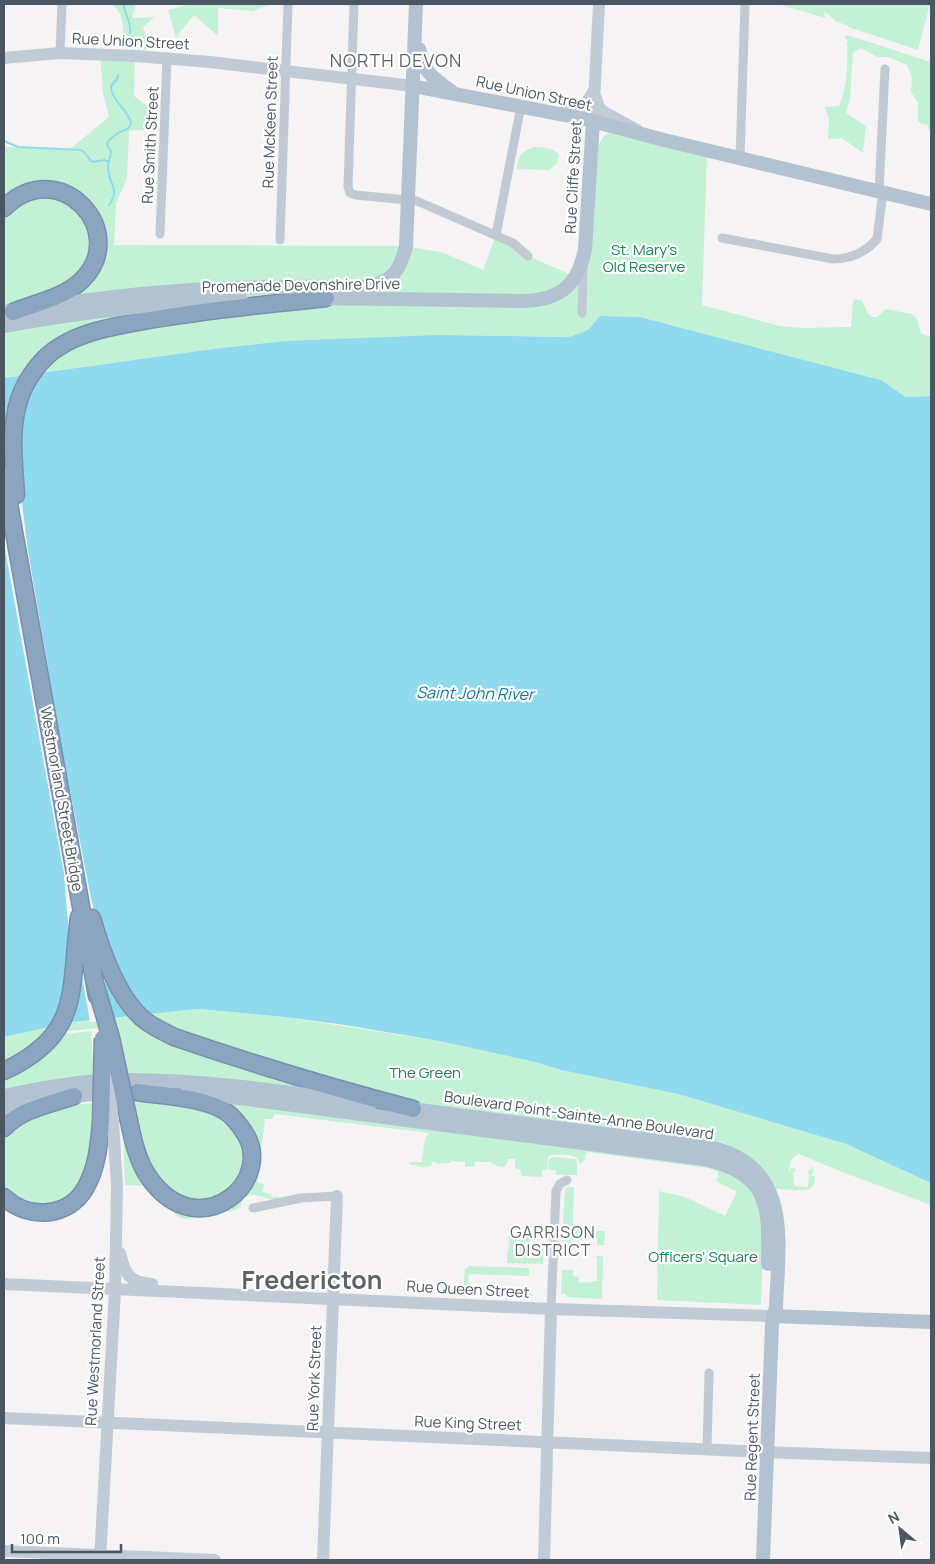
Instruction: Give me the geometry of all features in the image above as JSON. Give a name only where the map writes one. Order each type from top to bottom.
[{"type":"highway","points":[[4,208],[20,195],[37,189],[53,189],[78,200],[93,220],[98,246],[90,269],[82,280],[71,289],[58,296],[8,313]]},
{"type":"highway","points":[[18,553],[14,450],[16,412],[20,397],[30,378],[42,361],[57,348],[94,331],[244,306],[326,298]]},
{"type":"highway","name":"Westmorland Street Bridge","points":[[4,476],[95,983],[114,1122]]},
{"type":"highway","points":[[4,512],[18,553]]},
{"type":"highway","points":[[77,882],[88,903],[95,930],[118,987],[134,1011],[146,1022],[174,1037],[216,1051],[354,1094],[413,1109]]},
{"type":"highway","points":[[4,1071],[32,1056],[54,1034],[63,1020],[69,1005],[72,988],[80,902]]},
{"type":"highway","points":[[4,1197],[20,1209],[38,1213],[58,1210],[69,1204],[86,1188],[93,1172],[98,1152],[114,1122],[111,1038],[95,983]]},
{"type":"highway","points":[[114,1122],[138,1154],[149,1178],[165,1196],[174,1202],[186,1207],[210,1208],[229,1199],[243,1185],[251,1164],[249,1143],[245,1132],[231,1116],[223,1110],[197,1101],[137,1092]]},
{"type":"highway","points":[[4,1128],[30,1110],[74,1096]]},
{"type":"main road","points":[[416,4],[416,31],[420,57],[428,73],[454,93]]},
{"type":"main road","name":"Rue Cliffe Street","points":[[583,262],[586,249],[599,4]]},
{"type":"main road","name":"Promenade Devonshire Drive","points":[[8,313],[117,297],[191,290],[369,287],[383,283],[392,276],[401,264],[406,246],[416,31]]},
{"type":"main road","name":"Rue Union Street","points":[[4,58],[60,53],[167,58],[413,86],[559,113],[931,204]]},
{"type":"main road","points":[[559,113],[577,110],[589,101],[594,90]]},
{"type":"main road","points":[[594,90],[599,108],[644,134]]},
{"type":"main road","points":[[590,175],[604,136],[619,128]]},
{"type":"main road","name":"Promenade Devonshire Drive","points":[[4,326],[117,309],[179,303],[326,298],[538,301],[553,297],[566,288],[576,278],[583,262]]},
{"type":"main road","name":"Boulevard Point-Sainte-Anne Boulevard","points":[[4,1096],[58,1086],[115,1080],[189,1081],[705,1147],[729,1153],[752,1168],[769,1189],[775,1205],[779,1230],[777,1296],[773,1316]]},
{"type":"main road","name":"Boulevard Point-Sainte-Anne Boulevard","points":[[4,1108],[74,1096],[137,1092],[183,1093],[231,1097],[696,1158],[720,1163],[744,1175],[754,1185],[765,1204],[769,1222],[768,1307],[773,1316]]},
{"type":"main road","name":"Rue Westmorland Street","points":[[100,1558],[115,1290],[117,1187],[114,1122]]},
{"type":"main road","name":"Rue York Street","points":[[323,1560],[336,1196]]},
{"type":"main road","points":[[116,1234],[124,1268],[131,1279],[136,1282],[157,1285],[175,1292]]},
{"type":"main road","name":"Rue Queen Street","points":[[4,1284],[551,1309],[931,1322]]},
{"type":"main road","points":[[777,1296],[786,1307],[805,1317]]},
{"type":"main road","points":[[544,1560],[551,1309]]},
{"type":"main road","name":"Rue Regent Street","points":[[763,1560],[773,1316]]},
{"type":"main road","name":"Rue King Street","points":[[4,1418],[931,1458]]},
{"type":"main road","points":[[4,1551],[100,1558],[215,1560]]},
{"type":"street","points":[[60,53],[62,4]]},
{"type":"street","name":"Rue McKeen Street","points":[[280,240],[288,4]]},
{"type":"street","points":[[354,4],[348,187],[350,193],[417,201],[513,243],[528,256]]},
{"type":"street","points":[[740,158],[745,4]]},
{"type":"street","name":"Rue Smith Street","points":[[160,234],[167,58]]},
{"type":"street","points":[[722,238],[833,259],[850,258],[870,247],[877,239],[882,199],[885,69]]},
{"type":"street","points":[[496,235],[521,106]]},
{"type":"street","points":[[582,313],[583,262]]},
{"type":"street","points":[[551,1309],[556,1191],[560,1184],[567,1180]]},
{"type":"street","points":[[253,1208],[302,1198],[336,1196]]},
{"type":"street","points":[[707,1449],[709,1373]]},
{"type":"green space","points":[[111,4],[136,4],[132,18],[155,17],[143,27],[150,50],[122,48],[123,30],[121,18],[116,8]]},
{"type":"green space","points":[[185,4],[270,4],[253,11],[218,8],[218,36],[194,15],[176,37],[168,10],[185,6]]},
{"type":"green space","points":[[779,4],[930,4],[918,50],[848,27],[836,21],[824,11],[825,18]]},
{"type":"green space","points":[[847,35],[931,62],[931,129],[928,129],[928,125],[918,121],[918,103],[911,92],[912,77],[907,65],[889,57],[878,57],[861,48],[853,53],[850,98],[846,113],[866,126],[863,153],[842,138],[828,139],[829,119],[825,107],[839,106],[842,99],[847,74],[847,42],[849,41],[845,38]]},
{"type":"green space","name":"St. Mary's Old Reserve","points":[[100,55],[135,56],[134,96],[155,112],[154,129],[129,131],[127,178],[116,203],[114,245],[406,246],[444,253],[483,270],[496,235],[528,256],[576,277],[585,202],[593,161],[605,135],[619,128],[707,151],[702,305],[780,326],[803,328],[851,327],[853,302],[855,299],[862,301],[872,317],[878,316],[886,309],[911,314],[917,319],[921,334],[931,337],[931,396],[906,397],[881,380],[640,317],[600,316],[588,330],[569,337],[436,335],[213,349],[4,378],[4,147],[70,149],[109,117],[103,93]]},
{"type":"green space","points":[[534,147],[548,148],[557,152],[559,155],[556,164],[549,170],[517,169],[521,155]]},
{"type":"green space","name":"The Green","points":[[198,1009],[285,1017],[439,1041],[535,1062],[561,1070],[678,1094],[846,1144],[931,1183],[931,1205],[799,1154],[792,1159],[789,1172],[791,1168],[794,1168],[796,1171],[793,1173],[794,1186],[808,1187],[809,1174],[807,1172],[813,1167],[814,1172],[811,1175],[815,1178],[812,1187],[805,1190],[775,1189],[766,1176],[430,1106],[331,1090],[124,1075],[114,1027],[56,1032],[4,1066],[4,1037],[72,1022]]},
{"type":"green space","points":[[91,1031],[94,1076],[4,1091],[4,1077],[65,1034]]},
{"type":"green space","points":[[129,1101],[179,1101],[212,1109],[239,1131],[247,1166],[224,1198],[182,1201],[151,1172]]},
{"type":"green space","points":[[95,1103],[91,1168],[73,1196],[39,1209],[4,1191],[4,1134],[9,1128],[59,1106]]},
{"type":"green space","name":"Officers' Square","points":[[227,1103],[712,1165],[746,1183],[760,1204],[763,1248],[761,1305],[657,1300],[659,1191],[685,1197],[725,1216],[737,1192],[716,1181],[718,1172],[708,1168],[587,1152],[585,1160],[580,1164],[579,1160],[573,1156],[551,1155],[548,1157],[547,1170],[542,1170],[542,1177],[522,1176],[520,1170],[515,1168],[515,1159],[508,1159],[505,1167],[497,1166],[490,1162],[475,1162],[475,1166],[465,1167],[465,1162],[451,1161],[450,1163],[436,1164],[436,1162],[432,1162],[431,1166],[422,1167],[409,1164],[409,1162],[423,1162],[425,1139],[429,1133],[275,1114],[272,1119],[265,1119],[257,1182],[269,1186],[264,1185],[262,1192],[271,1194],[272,1197],[278,1196],[278,1199],[256,1195],[247,1196],[243,1199],[240,1208],[232,1211],[185,1219],[179,1217],[146,1186],[125,1185],[123,1131],[145,1178],[204,1212],[252,1176]]},
{"type":"green space","points":[[553,1157],[575,1159],[577,1162],[577,1175],[556,1175],[556,1170],[548,1170],[549,1159]]},
{"type":"green space","points":[[567,1187],[574,1187],[573,1227],[570,1229],[563,1228],[565,1189]]},
{"type":"green space","points":[[575,1230],[605,1231],[604,1245],[597,1245],[597,1238],[571,1237],[571,1243],[563,1243],[563,1232]]},
{"type":"green space","points":[[521,1231],[530,1232],[530,1247],[543,1248],[544,1233],[543,1264],[507,1263],[507,1253],[510,1244],[508,1236],[520,1236]]},
{"type":"green space","points":[[592,1256],[603,1256],[602,1299],[568,1297],[565,1294],[561,1294],[562,1270],[573,1270],[573,1276],[579,1277],[579,1283],[597,1281],[597,1257]]},
{"type":"green space","points":[[470,1266],[529,1268],[529,1276],[469,1274],[468,1287],[528,1289],[533,1296],[463,1294],[465,1269]]},
{"type":"water","name":"Saint John River","points":[[600,316],[640,317],[881,380],[906,397],[931,396],[931,1183],[846,1144],[678,1094],[561,1070],[535,1062],[439,1041],[345,1025],[198,1009],[72,1022],[4,1037],[4,378],[213,349],[286,341],[436,335],[569,337],[588,330]]},
{"type":"pier","points":[[23,403],[18,472],[28,551],[61,744],[97,921],[112,1020],[90,1022],[80,965],[64,1002],[69,936],[64,874],[4,544],[4,424],[8,444]]},
{"type":"waterway","points":[[124,4],[130,33]]},
{"type":"waterway","points":[[109,205],[114,190],[108,167],[111,151],[107,145],[113,136],[129,128],[131,123],[127,113],[117,101],[112,91],[111,86],[118,75]]},
{"type":"waterway","points":[[4,141],[18,147],[81,150],[92,162],[105,160],[108,162]]},
{"type":"district","name":"NORTH DEVON","points":[[396,60]]},
{"type":"district","name":"GARRISON DISTRICT","points":[[553,1241]]},
{"type":"district","name":"Fredericton","points":[[312,1279]]}]
